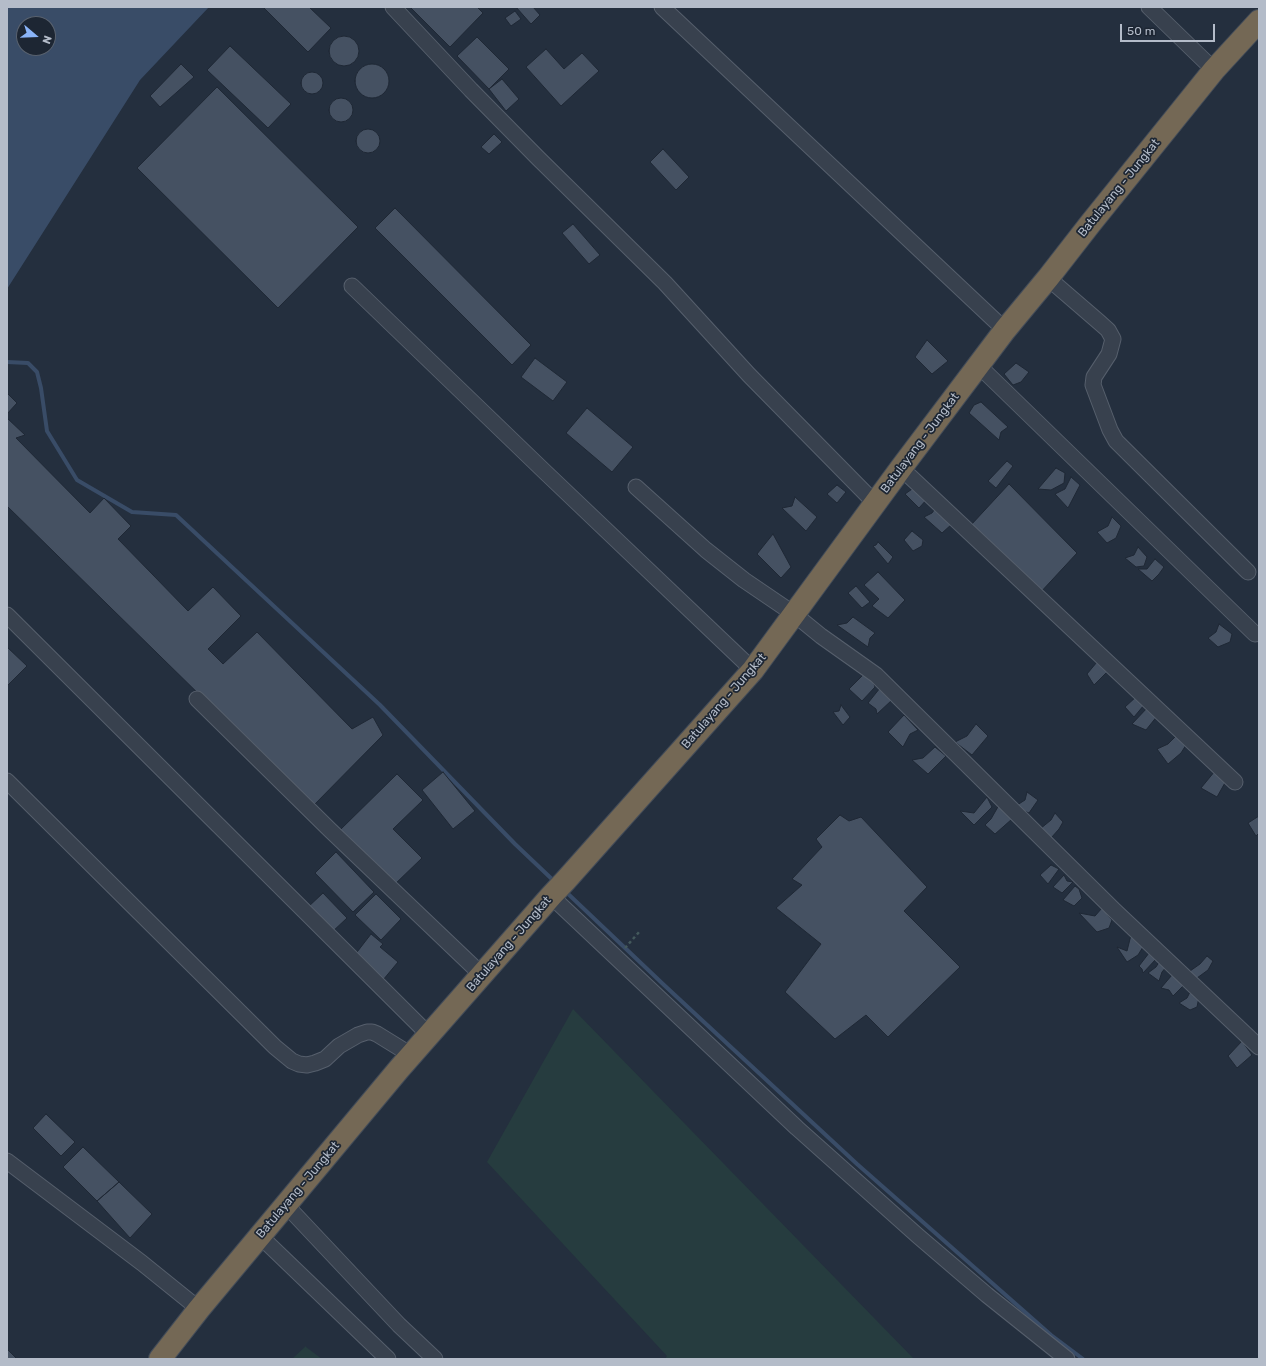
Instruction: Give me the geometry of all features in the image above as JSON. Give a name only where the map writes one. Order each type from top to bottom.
[{"type":"highway","name":"Batulayang - Jungkat","points":[[160,1359],[285,1204],[411,1055],[753,670],[875,503],[1005,330],[1214,70],[1259,21]]},
{"type":"street","points":[[393,7],[471,90],[538,158],[665,283],[749,375],[875,503]]},
{"type":"street","points":[[662,7],[1005,330]]},
{"type":"street","points":[[1149,7],[1214,70]]},
{"type":"street","points":[[1048,278],[1108,330],[1112,339],[1109,354],[1094,377],[1093,385],[1110,430],[1116,441],[1248,572]]},
{"type":"street","points":[[352,286],[538,466],[753,670]]},
{"type":"street","points":[[978,365],[1255,634]]},
{"type":"street","points":[[901,468],[1235,782]]},
{"type":"street","points":[[636,486],[706,550],[744,580],[794,614],[821,636],[876,676],[1114,910],[1259,1048]]},
{"type":"street","points":[[7,615],[429,1035]]},
{"type":"street","points":[[197,699],[330,830],[482,975]]},
{"type":"street","points":[[7,781],[275,1047],[292,1061],[307,1065],[315,1063],[325,1059],[339,1046],[358,1035],[367,1032],[377,1034],[411,1055]]},
{"type":"street","points":[[557,889],[797,1128],[918,1236],[987,1295],[1067,1359]]},
{"type":"street","points":[[7,1161],[142,1263],[199,1309]]},
{"type":"street","points":[[285,1204],[399,1325],[435,1359]]},
{"type":"street","points":[[260,1236],[388,1359]]},
{"type":"path","points":[[631,941],[640,930]]},
{"type":"green space","points":[[573,1009],[914,1359],[665,1359],[667,1356],[487,1162]]},
{"type":"green space","points":[[306,1347],[322,1359],[292,1359]]},
{"type":"water","points":[[7,7],[209,7],[140,80],[7,289]]},
{"type":"building","points":[[263,7],[309,7],[331,28],[308,52]]},
{"type":"building","points":[[410,7],[477,7],[483,13],[450,47]]},
{"type":"building","points":[[516,7],[533,7],[540,15],[531,24]]},
{"type":"building","points":[[515,11],[521,19],[511,26],[505,18]]},
{"type":"building","points":[[344,36],[355,40],[359,51],[355,62],[344,66],[333,62],[329,51],[333,40]]},
{"type":"building","points":[[477,37],[509,69],[489,89],[457,56]]},
{"type":"building","points":[[230,46],[291,104],[268,128],[207,70]]},
{"type":"building","points":[[546,49],[564,69],[582,53],[599,71],[561,106],[526,67]]},
{"type":"building","points":[[181,64],[194,77],[160,107],[150,96]]},
{"type":"building","points":[[372,64],[384,69],[389,81],[384,93],[372,98],[360,93],[355,81],[360,69]]},
{"type":"building","points":[[312,72],[320,75],[323,83],[320,91],[312,94],[304,91],[301,83],[304,75]]},
{"type":"building","points":[[502,79],[519,99],[506,111],[489,89]]},
{"type":"building","points":[[217,87],[358,227],[278,308],[137,168]]},
{"type":"building","points":[[341,98],[349,102],[353,110],[349,118],[341,122],[333,118],[329,110],[333,102]]},
{"type":"building","points":[[368,129],[377,132],[380,141],[377,150],[368,153],[359,150],[356,141],[359,132]]},
{"type":"building","points":[[494,134],[502,142],[489,154],[481,147]]},
{"type":"building","points":[[663,149],[689,177],[676,190],[650,162]]},
{"type":"building","points":[[395,208],[531,345],[512,365],[375,228]]},
{"type":"building","points":[[573,224],[600,255],[589,264],[562,233]]},
{"type":"building","points":[[927,340],[948,361],[932,374],[915,357]]},
{"type":"building","points":[[535,358],[567,382],[553,401],[521,377]]},
{"type":"building","points":[[1016,363],[1029,372],[1021,382],[1013,385],[1004,374]]},
{"type":"building","points":[[7,393],[17,403],[7,414]]},
{"type":"building","points":[[981,402],[1008,427],[1001,432],[999,440],[969,413],[974,405]]},
{"type":"building","points":[[587,408],[633,447],[612,472],[566,433]]},
{"type":"building","points":[[7,418],[25,435],[16,438],[90,513],[104,498],[131,526],[118,539],[188,611],[213,587],[241,616],[208,649],[223,664],[257,632],[352,729],[373,717],[383,735],[313,806],[7,506]]},
{"type":"building","points":[[1007,461],[1013,466],[996,488],[988,481]]},
{"type":"building","points":[[1056,468],[1065,473],[1064,483],[1051,490],[1038,489]]},
{"type":"building","points":[[1071,477],[1080,485],[1068,508],[1055,494],[1065,489]]},
{"type":"building","points":[[1009,484],[1077,553],[1039,594],[971,525]]},
{"type":"building","points":[[837,485],[846,492],[837,503],[827,494]]},
{"type":"building","points":[[915,487],[928,498],[919,508],[905,494]]},
{"type":"building","points":[[795,497],[817,517],[806,531],[782,508],[792,506]]},
{"type":"building","points":[[937,506],[952,524],[942,533],[924,517],[932,513]]},
{"type":"building","points":[[1112,517],[1121,526],[1116,538],[1107,543],[1097,532],[1108,526]]},
{"type":"building","points":[[912,531],[923,540],[922,546],[913,551],[904,540]]},
{"type":"building","points":[[773,534],[791,567],[781,578],[757,554]]},
{"type":"building","points":[[878,542],[893,557],[888,564],[873,546]]},
{"type":"building","points":[[1138,547],[1147,557],[1144,566],[1136,567],[1125,558],[1134,555]]},
{"type":"building","points":[[1155,559],[1164,567],[1152,581],[1138,569],[1147,569]]},
{"type":"building","points":[[878,572],[905,600],[888,618],[872,606],[879,599],[864,585]]},
{"type":"building","points":[[856,586],[870,602],[862,608],[848,593]]},
{"type":"building","points":[[853,617],[875,633],[870,638],[868,647],[837,625],[847,623]]},
{"type":"building","points":[[1219,624],[1232,634],[1230,642],[1218,647],[1208,638],[1216,632]]},
{"type":"building","points":[[7,647],[27,666],[7,686]]},
{"type":"building","points":[[1097,662],[1108,671],[1094,685],[1087,674]]},
{"type":"building","points":[[863,675],[873,681],[875,687],[862,701],[849,689]]},
{"type":"building","points":[[880,688],[892,700],[877,714],[876,709],[868,703]]},
{"type":"building","points":[[1137,696],[1144,705],[1134,717],[1125,707]]},
{"type":"building","points":[[841,705],[850,717],[843,725],[833,712],[839,711]]},
{"type":"building","points":[[1148,707],[1158,715],[1146,730],[1132,724]]},
{"type":"building","points":[[904,715],[918,730],[910,734],[903,747],[888,732]]},
{"type":"building","points":[[976,724],[988,736],[972,755],[955,742],[967,736]]},
{"type":"building","points":[[1177,735],[1186,745],[1181,753],[1168,764],[1157,749],[1168,744]]},
{"type":"building","points":[[935,747],[946,756],[928,774],[912,760],[923,758]]},
{"type":"building","points":[[1215,771],[1226,781],[1217,797],[1201,788]]},
{"type":"building","points":[[443,772],[475,811],[453,829],[422,790]]},
{"type":"building","points":[[397,774],[423,800],[393,829],[422,858],[393,886],[339,831]]},
{"type":"building","points":[[1027,792],[1038,800],[1029,813],[1014,807],[1025,800]]},
{"type":"building","points":[[987,797],[992,807],[974,825],[960,811],[974,813]]},
{"type":"building","points":[[999,805],[1012,819],[995,834],[985,825],[991,819]]},
{"type":"building","points":[[1055,813],[1063,822],[1051,838],[1040,829],[1051,820]]},
{"type":"building","points":[[840,815],[849,821],[861,817],[927,887],[904,911],[960,967],[888,1037],[866,1015],[835,1039],[785,992],[821,944],[776,908],[802,885],[792,879],[822,847],[816,839]]},
{"type":"building","points":[[1259,816],[1259,833],[1256,836],[1248,823]]},
{"type":"building","points":[[336,852],[374,892],[353,912],[315,873]]},
{"type":"building","points":[[1051,865],[1059,869],[1048,884],[1040,875]]},
{"type":"building","points":[[1064,875],[1067,881],[1073,882],[1062,893],[1053,887]]},
{"type":"building","points":[[1075,886],[1079,889],[1082,898],[1074,906],[1063,900]]},
{"type":"building","points":[[323,893],[347,918],[331,933],[307,908]]},
{"type":"building","points":[[376,894],[401,919],[381,940],[355,915]]},
{"type":"building","points":[[1102,908],[1112,920],[1109,928],[1097,932],[1079,913],[1095,916]]},
{"type":"building","points":[[371,934],[383,944],[380,947],[398,962],[383,980],[354,956]]},
{"type":"building","points":[[1131,935],[1143,947],[1138,955],[1127,962],[1117,947],[1127,951]]},
{"type":"building","points":[[1149,953],[1156,959],[1143,973],[1139,966]]},
{"type":"building","points":[[1207,956],[1213,961],[1208,970],[1197,978],[1190,971],[1200,964]]},
{"type":"building","points":[[1161,959],[1167,966],[1162,972],[1159,981],[1148,973],[1156,967]]},
{"type":"building","points":[[1172,975],[1185,984],[1173,996],[1169,990],[1161,988]]},
{"type":"building","points":[[1190,992],[1199,997],[1197,1007],[1190,1010],[1179,1003],[1187,998]]},
{"type":"building","points":[[1242,1041],[1252,1055],[1237,1068],[1228,1056]]},
{"type":"building","points":[[46,1114],[75,1142],[61,1156],[33,1128]]},
{"type":"building","points":[[83,1147],[119,1182],[97,1201],[63,1167]]},
{"type":"building","points":[[119,1182],[152,1214],[130,1238],[97,1201]]},
{"type":"building","points":[[7,1349],[17,1359],[7,1359]]},
{"type":"waterway","points":[[7,362],[28,363],[37,372],[41,388],[47,431],[77,480],[132,512],[176,515],[380,705],[515,844],[555,882]]},
{"type":"waterway","points":[[564,890],[857,1164],[1051,1335],[1083,1359]]}]
